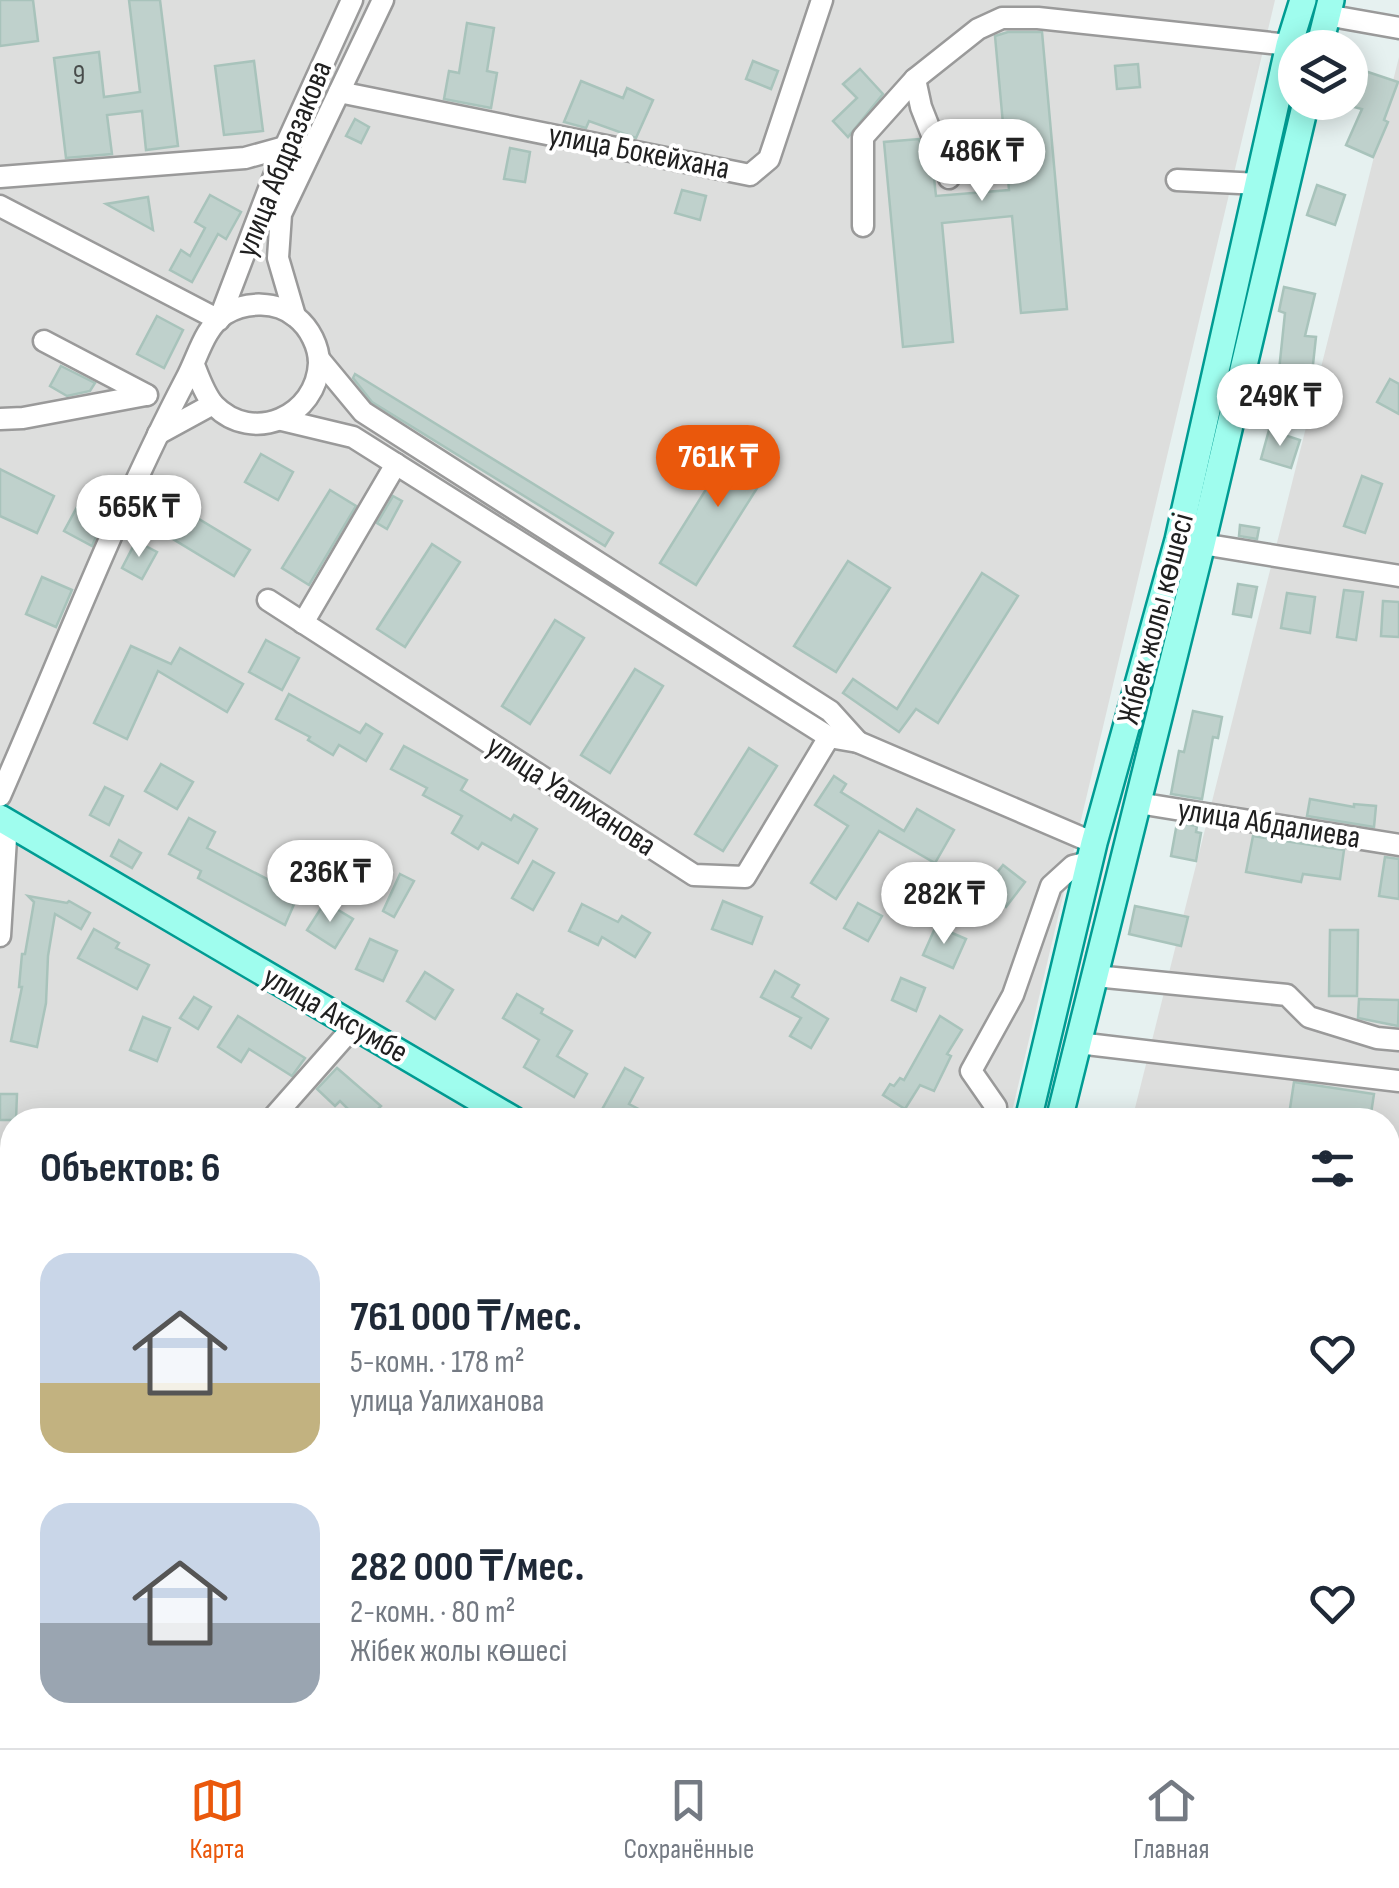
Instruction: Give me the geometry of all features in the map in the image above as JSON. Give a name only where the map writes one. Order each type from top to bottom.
[{"type":"main road","name":"Жібек жолы көшесі","points":[[1294,30],[1303,0]]},
{"type":"main road","name":"Жібек жолы көшесі","points":[[1031,1108],[1092,852],[1178,540],[1278,98]]},
{"type":"main road","name":"Жібек жолы көшесі","points":[[1062,1108],[1202,544],[1302,120]]},
{"type":"main road","name":"улица Аксумбе","points":[[4,820],[494,1108]]},
{"type":"street","name":"улица Абдразакова","points":[[219,320],[285,146],[352,0]]},
{"type":"street","name":"улица Абдразакова","points":[[295,316],[278,258],[282,214],[383,0]]},
{"type":"street","name":"улица Бокейхана","points":[[339,92],[750,175],[769,159],[822,0]]},
{"type":"street","points":[[1329,7],[1399,28]]},
{"type":"street","points":[[863,226],[863,136],[915,79],[978,29],[1002,18],[1038,18],[1278,44]]},
{"type":"street","points":[[915,79],[921,107],[949,178]]},
{"type":"street","points":[[0,178],[245,158],[285,146]]},
{"type":"street","points":[[1177,180],[1260,184]]},
{"type":"street","points":[[0,206],[219,320]]},
{"type":"street","points":[[0,796],[158,434],[207,333],[219,320],[248,305],[273,305],[295,316],[312,335],[319,359],[334,381],[364,412],[830,711],[858,742]]},
{"type":"street","points":[[44,340],[171,408]]},
{"type":"street","points":[[194,365],[213,404],[233,419],[258,425],[282,420],[303,406],[316,384],[319,359]]},
{"type":"street","points":[[0,418],[22,418],[146,395]]},
{"type":"street","points":[[158,434],[213,404]]},
{"type":"street","points":[[282,420],[353,437],[829,737],[858,742],[1092,852],[1051,886],[1013,995],[971,1072],[996,1108]]},
{"type":"street","points":[[303,623],[396,464]]},
{"type":"street","points":[[1202,544],[1399,576]]},
{"type":"street","name":"улица Уалиханова","points":[[268,600],[694,875],[746,876],[829,737]]},
{"type":"street","name":"улица Абдалиева","points":[[1138,803],[1399,844]]},
{"type":"street","points":[[0,936],[4,820]]},
{"type":"street","points":[[1095,976],[1287,994],[1310,1017],[1376,1038],[1399,1040]]},
{"type":"street","points":[[281,1108],[354,1026]]},
{"type":"street","points":[[1078,1043],[1399,1081]]},
{"type":"shaded area","points":[[0,0],[1275,0],[1013,1108],[0,1108]]},
{"type":"shaded area","points":[[1399,57],[1399,1108],[1135,1108]]},
{"type":"building","points":[[0,0],[33,0],[38,41],[0,46]]},
{"type":"building","points":[[129,0],[160,0],[178,146],[146,150],[142,111],[107,115],[112,154],[66,158],[54,58],[99,52],[104,97],[140,92]]},
{"type":"building","points":[[467,23],[494,28],[487,71],[497,73],[491,108],[444,99],[449,71],[459,73]]},
{"type":"building","points":[[1042,32],[1067,309],[1021,313],[1012,216],[942,223],[953,342],[903,347],[884,142],[919,139],[934,178],[936,196],[1009,190],[995,36]]},
{"type":"building","points":[[254,61],[263,131],[224,135],[215,66]]},
{"type":"building","points":[[753,61],[778,71],[771,89],[746,79]]},
{"type":"building","points":[[1138,64],[1140,87],[1117,89],[1115,66]]},
{"type":"building","points":[[860,69],[883,94],[848,137],[833,121],[857,98],[843,84]]},
{"type":"building","points":[[1368,72],[1398,82],[1384,120],[1388,122],[1373,157],[1346,145],[1357,120],[1368,120]]},
{"type":"building","points":[[581,81],[623,98],[627,88],[653,100],[636,138],[589,121],[586,128],[564,122]]},
{"type":"building","points":[[355,119],[369,127],[361,143],[346,136]]},
{"type":"building","points":[[510,148],[530,152],[525,182],[504,179]]},
{"type":"building","points":[[1317,185],[1345,195],[1335,225],[1307,215]]},
{"type":"building","points":[[682,190],[706,196],[700,220],[675,213]]},
{"type":"building","points":[[210,195],[241,212],[226,239],[218,234],[192,282],[170,270],[181,250],[190,256],[205,228],[195,222]]},
{"type":"building","points":[[148,197],[153,230],[106,204]]},
{"type":"building","points":[[1284,287],[1315,294],[1305,336],[1316,337],[1311,383],[1278,380],[1285,313],[1279,311]]},
{"type":"building","points":[[157,316],[183,330],[164,368],[137,354]]},
{"type":"building","points":[[61,366],[95,383],[90,391],[67,396],[50,386]]},
{"type":"building","points":[[355,374],[613,533],[605,546],[372,402],[353,378]]},
{"type":"building","points":[[1390,379],[1399,384],[1399,414],[1377,402]]},
{"type":"building","points":[[1269,430],[1300,440],[1291,468],[1261,459]]},
{"type":"building","points":[[740,435],[776,458],[696,585],[660,563]]},
{"type":"building","points":[[261,454],[293,472],[278,500],[245,482]]},
{"type":"building","points":[[0,469],[54,496],[37,533],[0,516]]},
{"type":"building","points":[[1362,476],[1382,484],[1365,533],[1344,526]]},
{"type":"building","points":[[330,490],[356,506],[309,585],[282,568]]},
{"type":"building","points":[[83,496],[108,510],[92,546],[64,531]]},
{"type":"building","points":[[393,496],[402,501],[387,529],[377,523]]},
{"type":"building","points":[[179,507],[250,550],[234,576],[163,533]]},
{"type":"building","points":[[1240,525],[1259,528],[1257,539],[1239,536]]},
{"type":"building","points":[[136,541],[157,552],[142,579],[122,568]]},
{"type":"building","points":[[432,544],[460,562],[405,647],[377,629]]},
{"type":"building","points":[[848,561],[890,588],[836,672],[794,646]]},
{"type":"building","points":[[982,573],[1018,596],[938,723],[916,709],[899,732],[843,693],[853,679],[897,709]]},
{"type":"building","points":[[42,577],[72,590],[56,627],[26,614]]},
{"type":"building","points":[[1238,584],[1257,587],[1251,617],[1233,614]]},
{"type":"building","points":[[1344,590],[1363,592],[1356,640],[1337,637]]},
{"type":"building","points":[[1287,593],[1315,597],[1310,633],[1281,628]]},
{"type":"building","points":[[1383,601],[1399,602],[1399,637],[1381,636]]},
{"type":"building","points":[[555,620],[584,638],[530,724],[502,706]]},
{"type":"building","points":[[266,640],[299,658],[282,690],[249,672]]},
{"type":"building","points":[[131,646],[171,664],[180,648],[243,684],[227,712],[158,671],[127,739],[94,723]]},
{"type":"building","points":[[635,669],[663,686],[610,773],[581,755]]},
{"type":"building","points":[[289,694],[360,733],[366,724],[382,734],[366,761],[339,745],[333,755],[276,719]]},
{"type":"building","points":[[1193,711],[1222,717],[1218,738],[1213,737],[1202,799],[1171,794],[1179,751],[1184,752]]},
{"type":"building","points":[[404,746],[467,780],[461,790],[511,820],[514,815],[537,829],[518,863],[482,843],[478,849],[452,833],[462,816],[423,795],[427,788],[391,769]]},
{"type":"building","points":[[749,748],[777,766],[723,851],[695,834]]},
{"type":"building","points":[[161,764],[193,782],[177,809],[145,791]]},
{"type":"building","points":[[834,776],[846,784],[841,792],[904,831],[917,809],[954,830],[935,863],[879,831],[836,899],[811,883],[848,826],[815,805]]},
{"type":"building","points":[[105,787],[123,796],[109,825],[90,815]]},
{"type":"building","points":[[1310,799],[1354,807],[1376,806],[1374,827],[1307,816]]},
{"type":"building","points":[[189,818],[215,832],[207,848],[298,895],[285,925],[198,878],[201,871],[169,854]]},
{"type":"building","points":[[1177,823],[1197,826],[1196,832],[1201,833],[1196,861],[1171,856]]},
{"type":"building","points":[[1253,836],[1344,850],[1340,879],[1303,874],[1301,882],[1246,872]]},
{"type":"building","points":[[119,840],[141,853],[132,868],[111,856]]},
{"type":"building","points":[[1385,857],[1399,859],[1399,899],[1379,896]]},
{"type":"building","points":[[533,861],[554,873],[533,910],[512,898]]},
{"type":"building","points":[[1003,865],[1025,882],[1006,907],[984,889]]},
{"type":"building","points":[[400,874],[414,881],[394,917],[383,911]]},
{"type":"building","points":[[28,896],[69,901],[90,913],[81,929],[55,914],[46,1003],[37,1047],[11,1041],[22,987],[22,954],[34,902]]},
{"type":"building","points":[[723,901],[762,917],[752,944],[712,929]]},
{"type":"building","points":[[325,902],[353,919],[335,948],[307,930]]},
{"type":"building","points":[[858,903],[882,916],[868,941],[844,928]]},
{"type":"building","points":[[582,904],[618,922],[622,916],[650,933],[635,957],[602,937],[598,945],[569,931]]},
{"type":"building","points":[[1135,906],[1188,917],[1181,946],[1129,934]]},
{"type":"building","points":[[936,926],[966,939],[953,968],[923,955]]},
{"type":"building","points":[[94,929],[119,943],[116,948],[149,965],[137,989],[78,958]]},
{"type":"building","points":[[1330,930],[1358,930],[1357,996],[1329,996]]},
{"type":"building","points":[[370,939],[397,951],[383,981],[356,969]]},
{"type":"building","points":[[775,971],[799,985],[792,997],[828,1019],[811,1048],[790,1036],[801,1018],[761,997]]},
{"type":"building","points":[[425,972],[453,990],[435,1019],[407,1001]]},
{"type":"building","points":[[901,978],[925,988],[916,1011],[892,1000]]},
{"type":"building","points":[[517,994],[572,1031],[557,1056],[587,1074],[574,1097],[524,1067],[539,1040],[503,1018]]},
{"type":"building","points":[[194,997],[211,1007],[198,1029],[180,1018]]},
{"type":"building","points":[[1359,999],[1399,1000],[1398,1026],[1358,1018]]},
{"type":"building","points":[[238,1016],[305,1058],[292,1076],[249,1049],[241,1062],[218,1047]]},
{"type":"building","points":[[940,1016],[962,1030],[947,1054],[951,1056],[934,1091],[920,1085],[906,1108],[883,1095],[890,1084],[894,1086],[900,1078],[904,1080]]},
{"type":"building","points":[[143,1017],[170,1028],[157,1061],[130,1050]]},
{"type":"building","points":[[337,1068],[381,1106],[347,1108],[340,1101],[335,1106],[317,1089]]},
{"type":"building","points":[[625,1068],[643,1078],[629,1104],[637,1108],[603,1108]]},
{"type":"building","points":[[1294,1082],[1374,1094],[1372,1108],[1290,1108]]},
{"type":"building","points":[[0,1094],[17,1094],[16,1108],[0,1108]]}]
